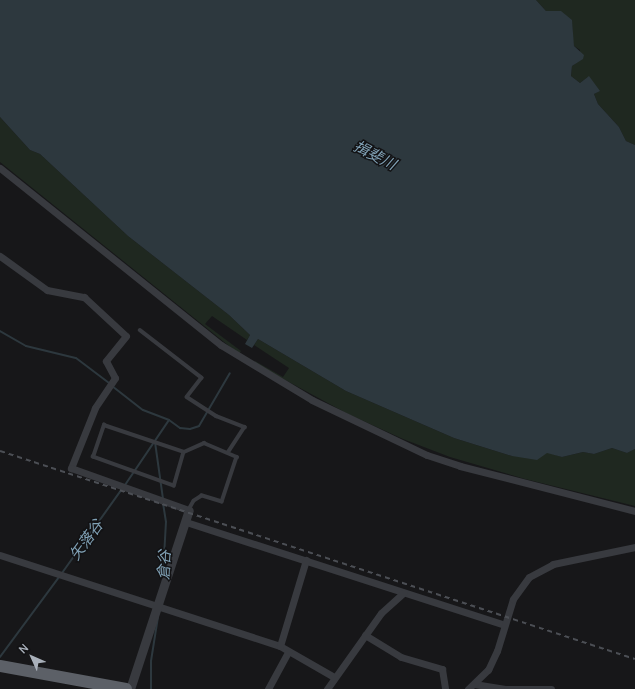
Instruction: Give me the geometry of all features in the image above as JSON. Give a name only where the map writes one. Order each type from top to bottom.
[{"type":"highway","points":[[0,666],[126,689]]},
{"type":"street","points":[[0,168],[221,345],[312,400],[427,455],[460,466],[635,511]]},
{"type":"street","points":[[0,256],[47,290],[84,297],[126,336],[106,361],[115,378],[95,408],[71,468],[189,510],[130,689]]},
{"type":"street","points":[[186,522],[504,625]]},
{"type":"street","points":[[471,686],[488,670],[497,651],[513,599],[520,586],[538,570],[578,557],[635,547]]},
{"type":"street","points":[[0,555],[280,646],[288,652],[334,677]]},
{"type":"street","points":[[280,646],[306,560]]},
{"type":"street","points":[[327,689],[334,677],[382,613],[403,593]]},
{"type":"street","points":[[365,635],[401,657],[442,669],[445,689]]},
{"type":"street","points":[[268,689],[288,652]]},
{"type":"street","points":[[471,686],[507,689],[552,689]]},
{"type":"lane","points":[[140,330],[202,378],[187,398],[216,416],[245,427],[229,452]]},
{"type":"lane","points":[[184,452],[174,486],[93,458],[104,424],[184,452],[204,443],[238,456],[222,502],[202,496],[194,501],[189,510]]},
{"type":"shaded area","points":[[536,0],[635,0],[635,145],[626,141],[619,127],[598,104],[594,94],[599,91],[588,77],[580,83],[571,76],[572,66],[580,60],[580,50],[574,46],[572,23],[546,11]]},
{"type":"shaded area","points":[[0,117],[30,150],[40,154],[128,236],[229,315],[250,335],[247,340],[212,316],[205,324],[241,351],[239,354],[0,162]]},
{"type":"shaded area","points":[[258,339],[346,391],[454,438],[512,456],[541,456],[547,452],[562,457],[583,452],[594,454],[612,448],[627,453],[635,449],[635,506],[525,479],[450,457],[403,439],[348,414],[254,363],[255,361],[283,377],[289,368],[254,345]]},
{"type":"water","name":"揖斐川","points":[[0,0],[536,0],[546,11],[561,11],[572,20],[574,46],[584,55],[583,59],[572,66],[571,76],[580,83],[589,76],[600,91],[594,94],[598,104],[619,127],[626,141],[635,145],[635,449],[627,453],[612,448],[594,454],[583,452],[562,457],[547,453],[537,460],[512,456],[454,438],[346,391],[258,339],[252,348],[245,344],[250,335],[229,315],[128,236],[40,154],[30,150],[0,117]]},
{"type":"waterway","points":[[0,331],[26,346],[76,358],[109,383]]},
{"type":"waterway","points":[[112,386],[143,410],[169,420],[180,428],[190,429],[199,426],[230,373]]},
{"type":"waterway","name":"矢落谷","points":[[125,485],[169,420]]},
{"type":"waterway","name":"倉谷","points":[[155,442],[163,499]]},
{"type":"waterway","name":"矢落谷","points":[[62,573],[122,489]]},
{"type":"waterway","name":"倉谷","points":[[163,503],[166,522],[163,575]]},
{"type":"waterway","name":"矢落谷","points":[[0,657],[59,577]]},
{"type":"waterway","name":"倉谷","points":[[151,689],[151,661],[158,617]]},
{"type":"railway","points":[[0,451],[635,659]]}]
